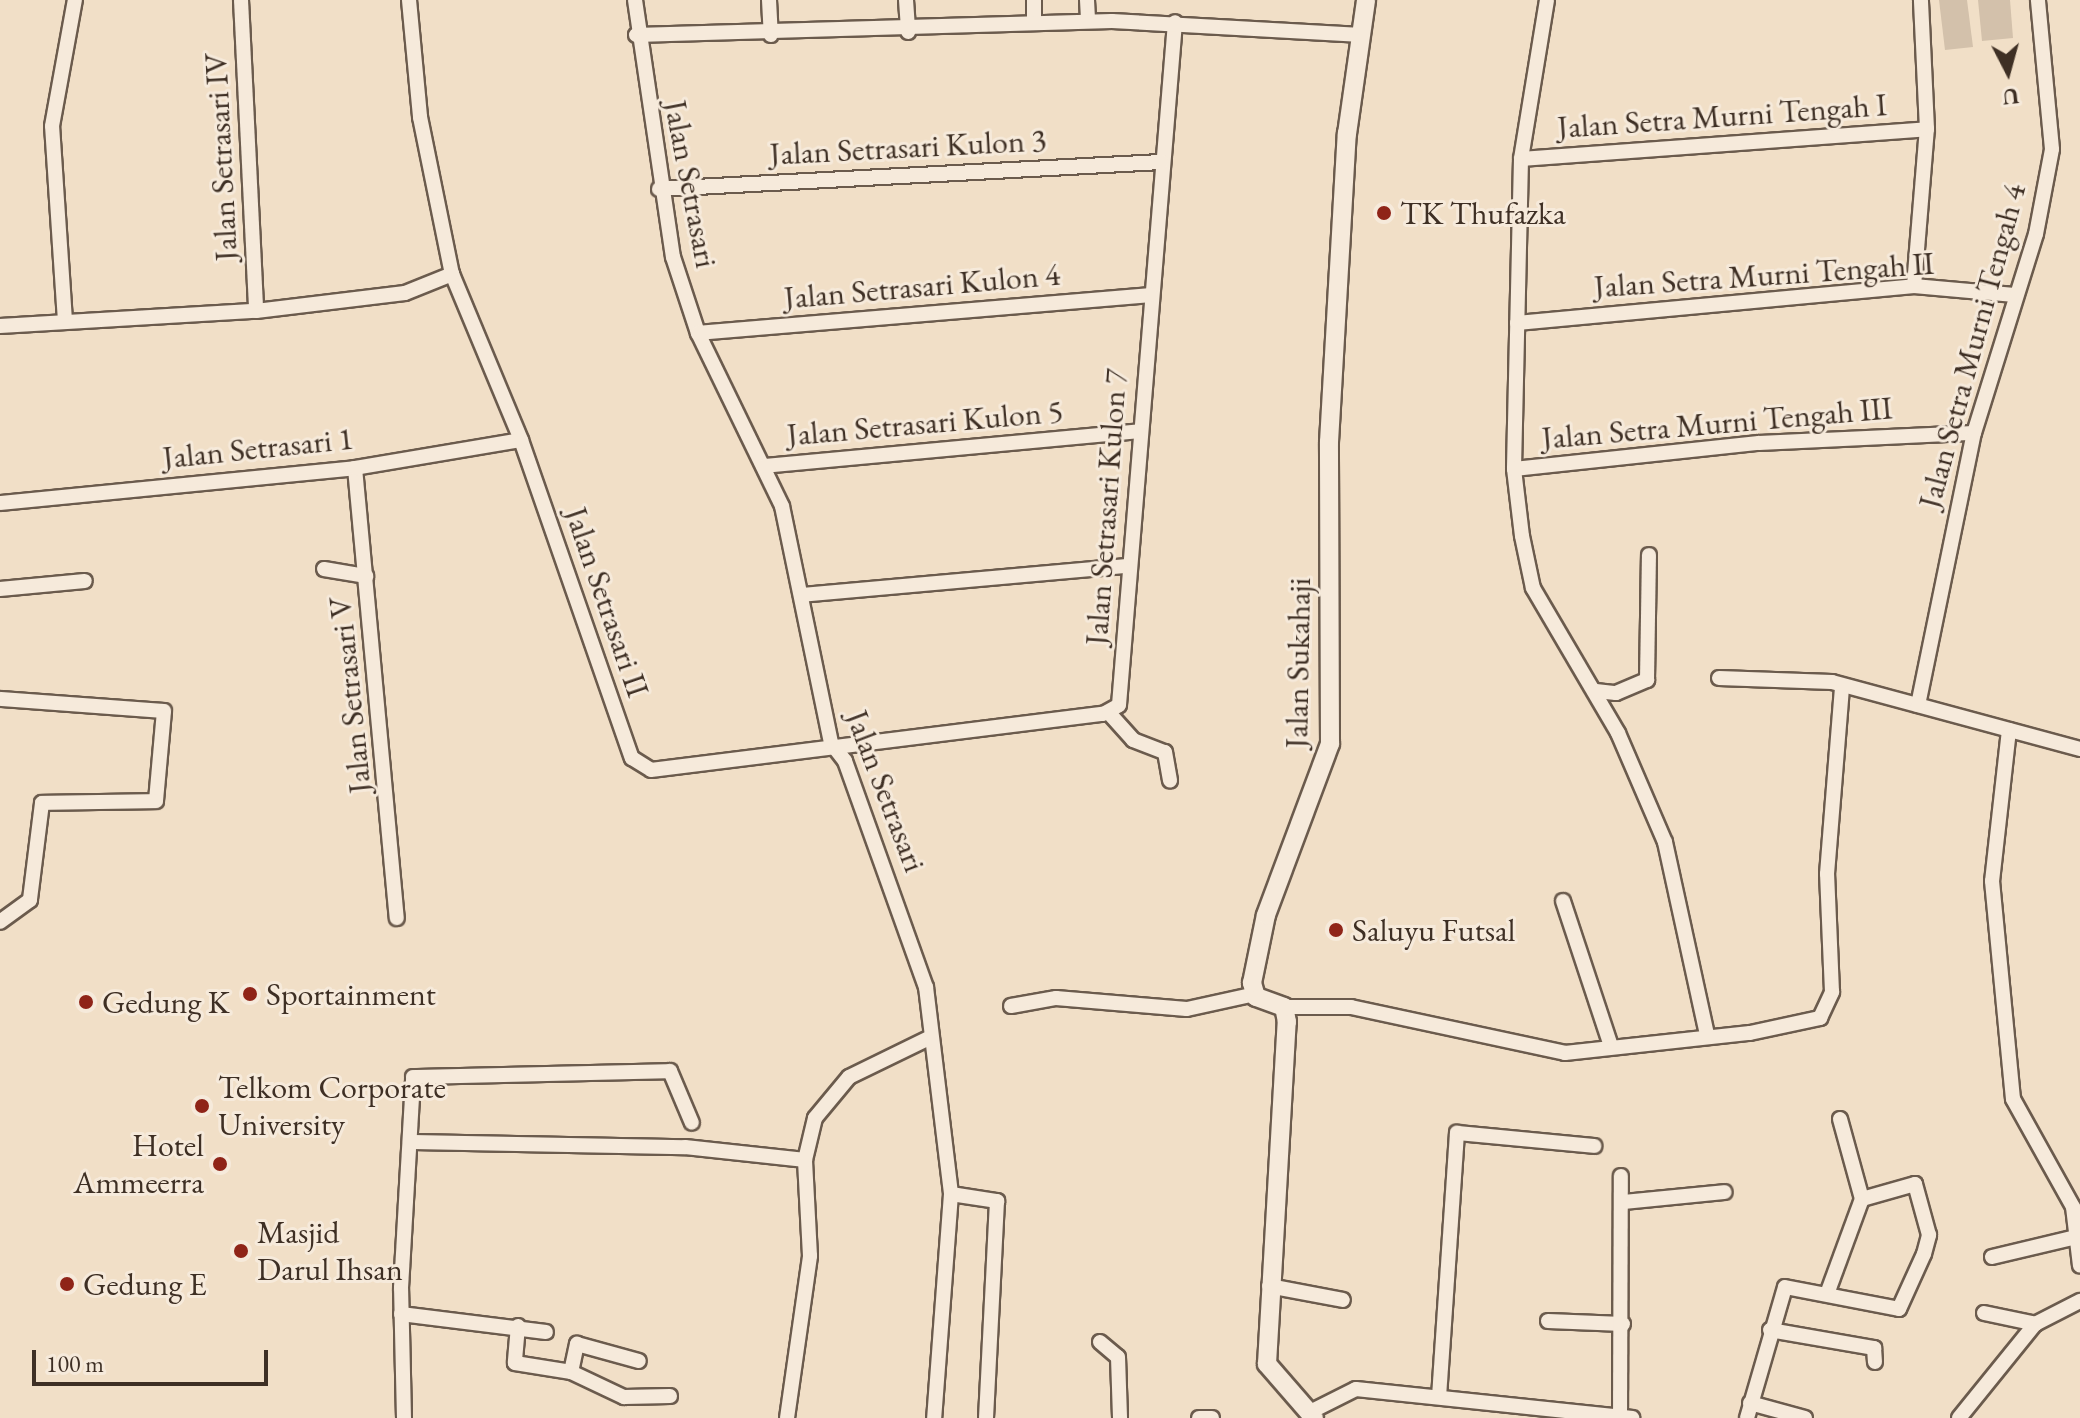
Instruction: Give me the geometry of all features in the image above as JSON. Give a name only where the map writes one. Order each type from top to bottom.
[{"type":"street","points":[[65,321],[52,126],[75,0]]},
{"type":"street","name":"Jalan Setrasari IV","points":[[241,0],[256,311]]},
{"type":"street","name":"Jalan Setrasari II","points":[[409,0],[420,117],[452,274],[521,440],[636,764],[651,770],[831,743]]},
{"type":"street","name":"Jalan Setrasari","points":[[635,0],[636,35],[659,189],[698,333],[782,506],[831,743],[845,761],[917,948],[927,1039],[951,1194],[934,1418]]},
{"type":"street","points":[[769,0],[771,35]]},
{"type":"street","points":[[906,0],[908,32]]},
{"type":"street","points":[[1034,0],[1034,23]]},
{"type":"street","points":[[1087,0],[1088,21]]},
{"type":"street","name":"Jalan Sukahaji","points":[[1255,994],[1266,915],[1330,744],[1329,442],[1347,134],[1366,0]]},
{"type":"street","points":[[1547,0],[1521,159],[1514,469],[1533,588],[1596,691],[1665,842],[1707,1035]]},
{"type":"street","points":[[1914,286],[1927,129],[1921,0]]},
{"type":"street","name":"Jalan Setra Murni Tengah 4","points":[[1918,705],[1974,433],[2036,234],[2054,137],[2038,0]]},
{"type":"street","points":[[636,35],[908,32],[1088,21],[1175,22],[1362,35]]},
{"type":"street","name":"Jalan Setrasari Kulon 7","points":[[1109,713],[1121,698],[1138,431],[1175,22]]},
{"type":"street","name":"Jalan Setra Murni Tengah I","points":[[1521,159],[1927,129]]},
{"type":"street","name":"Jalan Setrasari Kulon 3","points":[[659,189],[1161,162]]},
{"type":"street","points":[[0,326],[256,311],[405,293],[452,274]]},
{"type":"street","name":"Jalan Setra Murni Tengah II","points":[[1517,323],[1914,286],[2015,295]]},
{"type":"street","name":"Jalan Setrasari Kulon 4","points":[[698,333],[1150,295]]},
{"type":"street","name":"Jalan Setrasari Kulon 5","points":[[764,466],[1138,431]]},
{"type":"street","name":"Jalan Setra Murni Tengah III","points":[[1514,469],[1775,442],[1974,433]]},
{"type":"street","name":"Jalan Setrasari 1","points":[[0,503],[355,468],[521,440]]},
{"type":"street","name":"Jalan Setrasari V","points":[[355,468],[397,918]]},
{"type":"street","points":[[1596,691],[1616,693],[1647,680],[1649,555]]},
{"type":"street","points":[[801,595],[1129,566]]},
{"type":"street","points":[[324,569],[366,576]]},
{"type":"street","points":[[0,589],[85,581]]},
{"type":"street","points":[[1719,678],[1775,675],[1842,686],[2080,749]]},
{"type":"street","points":[[1011,1006],[1056,998],[1187,1009],[1255,994],[1284,1007],[1351,1007],[1565,1053],[1798,1026],[1830,1007],[1827,874],[1842,686]]},
{"type":"street","points":[[0,699],[164,711],[156,801],[42,803],[30,900],[0,922]]},
{"type":"street","points":[[831,743],[1109,713],[1133,740],[1165,752],[1170,781]]},
{"type":"street","points":[[2009,730],[1992,881],[2013,1099],[2073,1207],[2080,1266]]},
{"type":"street","points":[[1563,901],[1611,1046]]},
{"type":"street","points":[[1284,1007],[1267,1364],[1313,1415],[1356,1389],[1626,1417],[1621,1176]]},
{"type":"street","points":[[787,1418],[810,1256],[805,1160],[824,1098],[849,1077],[927,1039]]},
{"type":"street","points":[[404,1418],[401,1314],[417,1075],[670,1071],[692,1123]]},
{"type":"street","points":[[1827,1294],[1862,1199],[1840,1119]]},
{"type":"street","points":[[1439,1397],[1459,1132],[1594,1146]]},
{"type":"street","points":[[413,1142],[685,1147],[805,1160]]},
{"type":"street","points":[[1747,1418],[1770,1330],[1785,1287],[1899,1309],[1924,1254],[1929,1235],[1915,1184],[1862,1199]]},
{"type":"street","points":[[1623,1202],[1725,1192]]},
{"type":"street","points":[[951,1194],[997,1201],[986,1418]]},
{"type":"street","points":[[1992,1257],[2076,1237]]},
{"type":"street","points":[[1269,1286],[1343,1300]]},
{"type":"street","points":[[1959,1418],[2036,1324],[2080,1301]]},
{"type":"street","points":[[1984,1313],[2036,1324]]},
{"type":"street","points":[[401,1314],[518,1326],[546,1332]]},
{"type":"street","points":[[1548,1321],[1623,1324]]},
{"type":"street","points":[[518,1326],[515,1363],[571,1372],[624,1397],[670,1396]]},
{"type":"street","points":[[1770,1330],[1874,1348],[1875,1362]]},
{"type":"street","points":[[1100,1342],[1118,1357],[1120,1418]]},
{"type":"street","points":[[571,1372],[577,1344],[639,1361]]},
{"type":"street","points":[[1750,1403],[1805,1418]]},
{"type":"street","points":[[1199,1418],[1212,1418]]},
{"type":"shaded area","points":[[1939,0],[1967,0],[1973,47],[1945,50]]},
{"type":"shaded area","points":[[1978,0],[2010,0],[2013,38],[1982,41]]},
{"type":"place","name":"TK Thufazka","points":[[1384,213]]},
{"type":"place","name":"Saluyu Futsal","points":[[1336,930]]},
{"type":"place","name":"Sportainment","points":[[250,994]]},
{"type":"place","name":"Gedung K","points":[[86,1002]]},
{"type":"place","name":"Telkom Corporate University","points":[[202,1106]]},
{"type":"place","name":"Hotel Ammeerra","points":[[220,1164]]},
{"type":"place","name":"Masjid Darul Ihsan","points":[[241,1251]]},
{"type":"place","name":"Gedung E","points":[[67,1284]]}]
